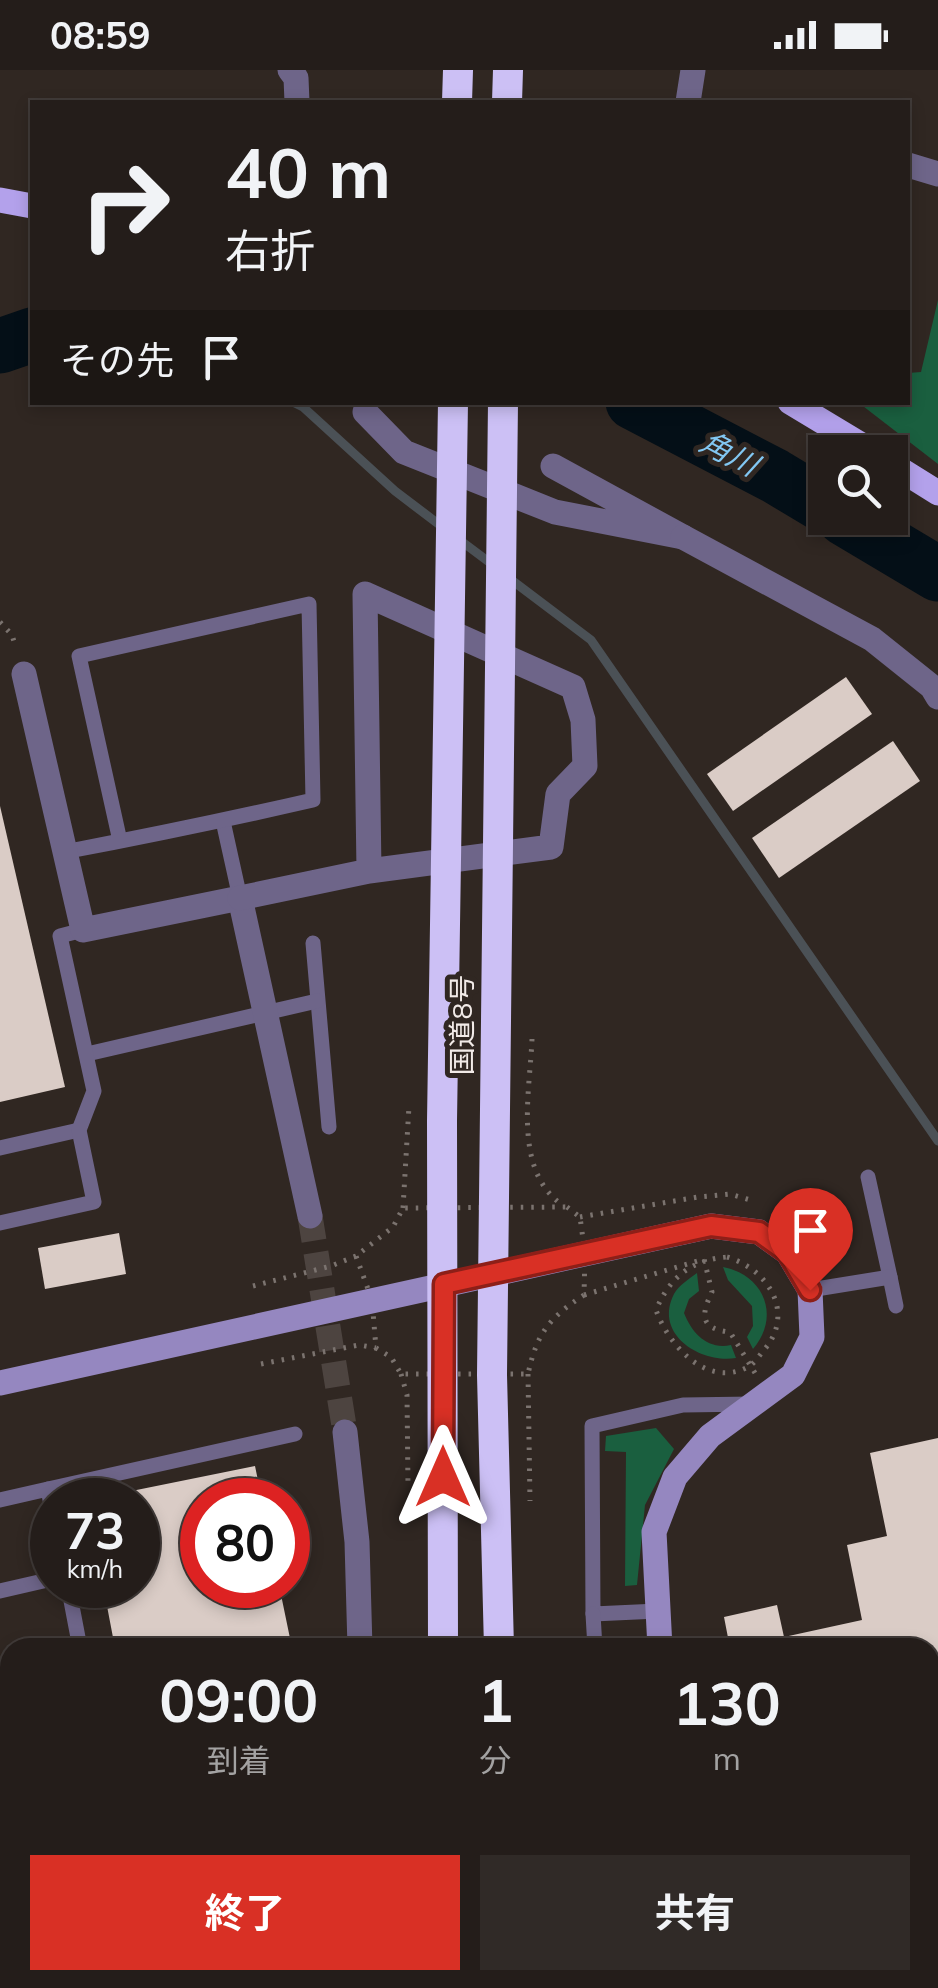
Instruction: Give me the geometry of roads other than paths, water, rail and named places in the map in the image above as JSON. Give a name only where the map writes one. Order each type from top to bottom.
[{"type":"highway","points":[[457,100],[458,70]]},
{"type":"highway","points":[[507,100],[508,70]]},
{"type":"highway","name":"国道8号","points":[[443,1638],[444,989],[452,405]]},
{"type":"highway","name":"国道8号","points":[[499,1638],[492,1374],[503,405]]},
{"type":"main road","points":[[0,200],[30,206]]},
{"type":"main road","points":[[795,405],[845,435]]},
{"type":"main road","points":[[908,474],[938,493]]},
{"type":"street","points":[[290,70],[296,78],[297,100]]},
{"type":"street","points":[[688,100],[693,70]]},
{"type":"street","points":[[910,166],[938,174]]},
{"type":"street","points":[[365,412],[404,452],[555,512],[683,537]]},
{"type":"street","points":[[553,466],[872,639],[932,687],[938,697]]},
{"type":"street","points":[[24,674],[82,930],[368,872],[551,847],[558,794],[585,766],[583,720],[573,688],[366,594],[368,872]]},
{"type":"street","points":[[240,898],[310,1216]]},
{"type":"street","points":[[0,1382],[711,1226],[759,1232],[788,1253],[810,1290],[812,1337],[793,1375],[710,1436],[676,1477],[654,1532],[659,1638]]},
{"type":"street","points":[[345,1432],[357,1542],[360,1638]]},
{"type":"lane","points":[[64,852],[223,821],[313,800],[309,604],[79,656],[120,841]]},
{"type":"lane","points":[[223,821],[240,898]]},
{"type":"lane","points":[[0,1222],[94,1202],[79,1130],[94,1090],[60,936],[82,930]]},
{"type":"lane","points":[[313,943],[329,1127]]},
{"type":"lane","points":[[87,1054],[316,1001]]},
{"type":"lane","points":[[0,1148],[79,1130]]},
{"type":"lane","points":[[868,1177],[896,1306]]},
{"type":"lane","points":[[810,1290],[890,1277]]},
{"type":"lane","points":[[594,1638],[592,1426],[683,1405],[761,1397]]},
{"type":"lane","points":[[97,1478],[295,1434]]},
{"type":"lane","points":[[0,1500],[30,1493]]},
{"type":"lane","points":[[0,1591],[30,1584]]},
{"type":"lane","points":[[72,1608],[78,1638]]},
{"type":"lane","points":[[593,1614],[658,1611]]},
{"type":"waterway","name":"角川","points":[[0,346],[30,336]]},
{"type":"waterway","points":[[299,405],[395,491],[445,529]]},
{"type":"waterway","name":"角川","points":[[639,405],[808,496]]},
{"type":"waterway","name":"角川","points":[[873,535],[938,574]]},
{"type":"waterway","points":[[457,538],[493,565]]},
{"type":"waterway","points":[[509,578],[591,640],[938,1141]]},
{"type":"tunnel","points":[[310,1216],[345,1432]]}]
